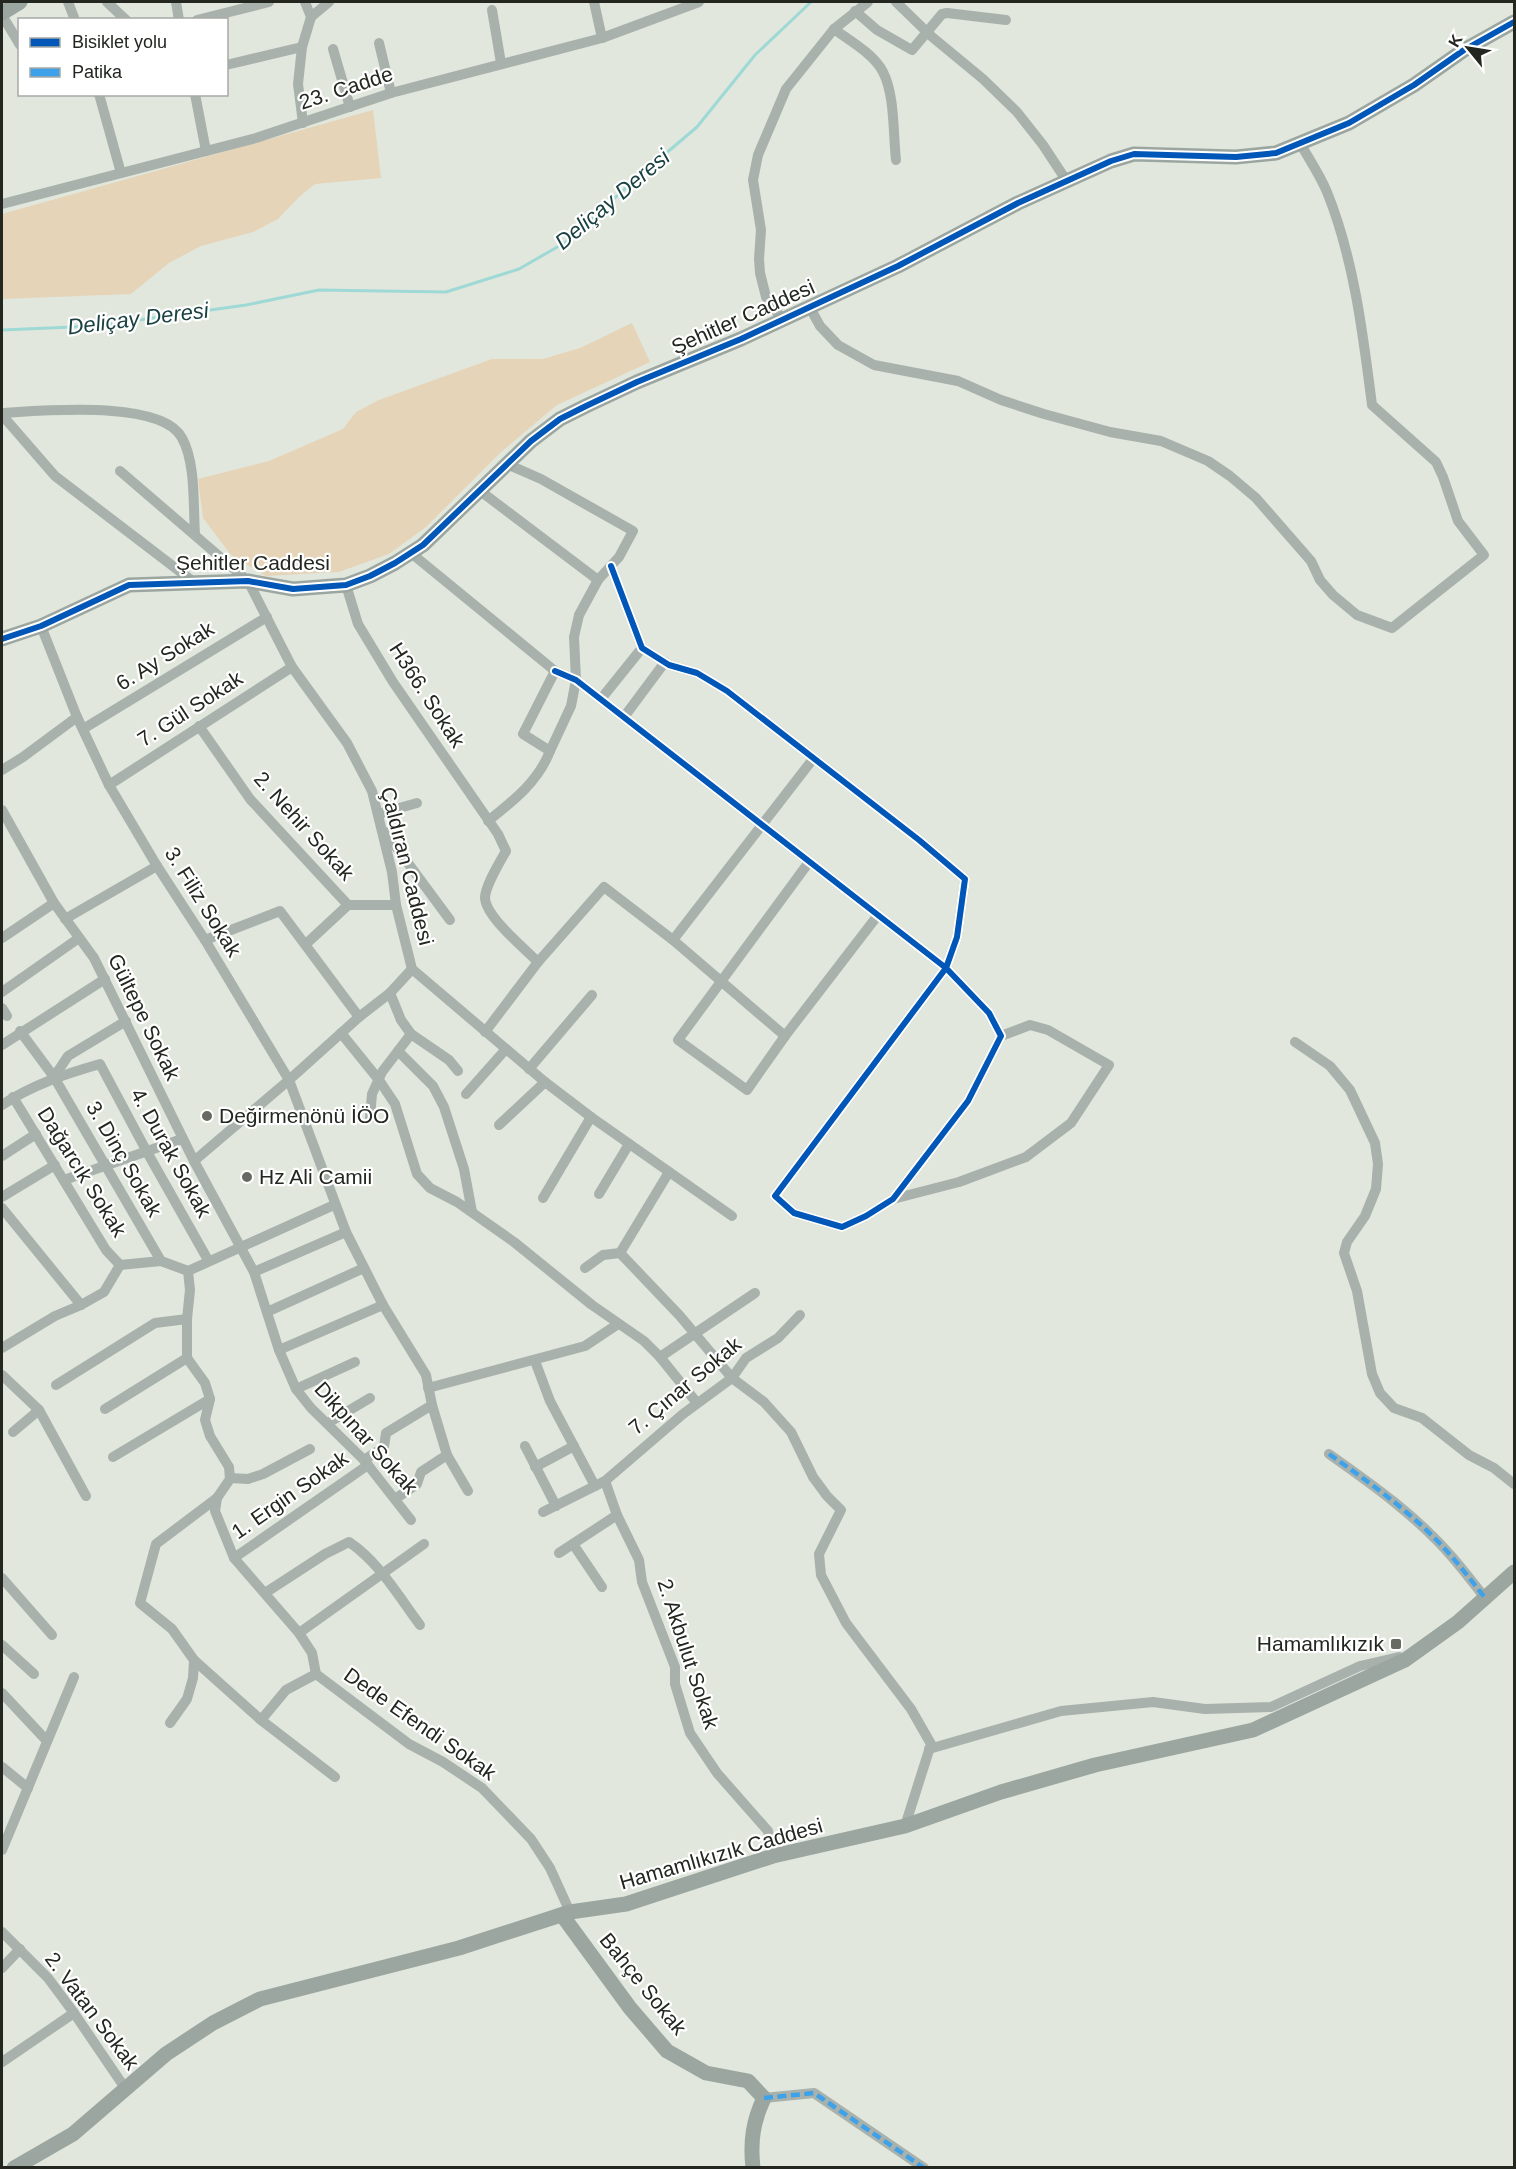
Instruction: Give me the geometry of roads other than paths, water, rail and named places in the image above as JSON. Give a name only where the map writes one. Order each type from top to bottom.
[{"type":"street","points":[[18,42],[2,14],[20,2]]},
{"type":"street","points":[[68,2],[74,18]]},
{"type":"street","points":[[107,2],[124,18]]},
{"type":"street","points":[[176,2],[179,18]]},
{"type":"street","points":[[202,18],[232,6],[269,2]]},
{"type":"street","points":[[305,2],[311,17]]},
{"type":"street","points":[[303,123],[298,84],[302,47],[311,17],[329,2]]},
{"type":"street","points":[[594,2],[602,38]]},
{"type":"street","name":"23. Cadde","points":[[2,204],[256,138],[391,93],[602,38],[699,2]]},
{"type":"street","points":[[782,319],[766,297],[760,273],[761,230],[753,180],[758,155],[786,89],[834,29],[868,2]]},
{"type":"street","points":[[896,2],[1017,112],[1043,145],[1066,180]]},
{"type":"street","points":[[492,10],[501,63]]},
{"type":"street","points":[[855,11],[877,30],[912,50],[942,14],[1006,20]]},
{"type":"street","name":"Şehitler Caddesi","points":[[2,639],[41,626],[129,585],[248,581],[293,589],[346,585],[370,576],[423,545],[531,441],[560,419],[637,382],[741,339],[898,266],[1066,180],[1134,154],[1236,157],[1276,153],[1349,123],[1414,85],[1464,50],[1515,22]]},
{"type":"street","points":[[834,29],[861,49],[883,72],[893,110],[896,160]]},
{"type":"street","points":[[379,43],[391,93]]},
{"type":"street","points":[[228,65],[302,47]]},
{"type":"street","points":[[333,49],[350,107]]},
{"type":"street","points":[[100,96],[121,173]]},
{"type":"street","points":[[195,96],[206,151]]},
{"type":"street","points":[[809,306],[820,326],[838,345],[874,365],[958,381],[1001,400],[1110,432],[1161,441],[1208,461],[1256,498],[1311,561],[1320,580],[1333,595],[1357,615],[1392,628],[1484,555],[1458,521],[1436,462],[1372,405],[1361,321],[1340,228],[1326,190],[1300,143]]},
{"type":"street","points":[[2,414],[89,409],[150,418],[173,428],[182,437],[188,453],[195,534]]},
{"type":"street","points":[[2,414],[55,476],[195,583]]},
{"type":"street","points":[[488,821],[534,782],[544,767],[571,706],[576,680],[574,637],[579,615],[598,580],[619,557],[633,531],[541,479],[507,464]]},
{"type":"street","name":"Çaldıran Caddesi","points":[[120,471],[248,581],[292,667],[347,743],[372,791],[382,827],[392,872],[396,905],[412,969],[545,1082],[732,1215]]},
{"type":"street","points":[[479,490],[598,580]]},
{"type":"street","points":[[411,553],[523,642],[555,671],[576,680],[946,968],[989,1013],[1001,1036]]},
{"type":"street","points":[[611,566],[642,648],[665,662],[697,673],[727,691],[919,840],[965,879],[957,937],[946,968],[775,1196],[794,1213],[842,1227],[866,1216],[893,1199],[959,1182],[1026,1157],[1071,1122],[1109,1065],[1048,1030],[1030,1025],[1001,1036],[968,1101],[893,1199]]},
{"type":"street","name":"H366. Sokak","points":[[346,585],[358,624],[393,682],[498,834],[506,851],[485,897],[490,913],[538,962]]},
{"type":"street","name":"6. Ay Sokak","points":[[83,729],[267,616]]},
{"type":"street","name":"3. Filiz Sokak","points":[[41,626],[77,717],[110,785],[157,866],[205,940],[289,1080],[334,1205],[383,1305],[402,1340],[420,1363],[426,1375],[432,1405],[447,1455],[468,1491]]},
{"type":"street","points":[[601,699],[642,648]]},
{"type":"street","points":[[624,717],[665,662]]},
{"type":"street","name":"7. Gül Sokak","points":[[110,785],[292,667]]},
{"type":"street","points":[[550,751],[523,734],[555,671]]},
{"type":"street","points":[[2,770],[77,717]]},
{"type":"street","name":"2. Nehir Sokak","points":[[199,726],[250,799],[348,905],[306,944]]},
{"type":"street","points":[[673,940],[813,759]]},
{"type":"street","points":[[378,814],[417,803]]},
{"type":"street","name":"Gültepe Sokak","points":[[3,814],[54,903],[94,957],[182,1139],[241,1248]]},
{"type":"street","points":[[382,827],[450,920]]},
{"type":"street","points":[[809,862],[678,1040],[747,1090],[785,1036],[878,915]]},
{"type":"street","points":[[65,919],[157,866]]},
{"type":"street","points":[[485,1032],[538,962],[604,887],[673,940],[785,1036]]},
{"type":"street","points":[[2,938],[54,903]]},
{"type":"street","points":[[348,905],[396,905]]},
{"type":"street","points":[[205,940],[280,910],[358,1017]]},
{"type":"street","points":[[2,992],[79,938]]},
{"type":"street","points":[[194,1161],[289,1080],[358,1017],[390,993],[412,969]]},
{"type":"street","points":[[2,1045],[20,1031],[105,979]]},
{"type":"street","points":[[390,993],[401,1020],[411,1034],[449,1060],[458,1071]]},
{"type":"street","points":[[529,1069],[592,994]]},
{"type":"street","points":[[2,1105],[54,1077],[68,1056],[126,1022]]},
{"type":"street","name":"3. Dinç Sokak","points":[[20,1031],[54,1077],[161,1261]]},
{"type":"street","points":[[340,1033],[396,1104],[417,1174],[430,1188],[457,1202],[514,1242],[618,1324],[644,1341],[660,1356],[697,1403]]},
{"type":"street","points":[[370,1118],[372,1094],[382,1072],[411,1034]]},
{"type":"street","points":[[1295,1042],[1330,1066],[1350,1090],[1375,1143],[1378,1164],[1376,1189],[1365,1216],[1347,1242],[1344,1253],[1357,1291],[1372,1374],[1380,1393],[1394,1407],[1422,1418],[1469,1455],[1494,1468],[1515,1484]]},
{"type":"street","points":[[466,1095],[506,1049]]},
{"type":"street","points":[[398,1051],[433,1086],[444,1107],[464,1169],[472,1212]]},
{"type":"street","name":"4. Durak Sokak","points":[[54,1077],[100,1064],[208,1260]]},
{"type":"street","points":[[500,1125],[545,1082]]},
{"type":"street","name":"Dağarcık Sokak","points":[[14,1097],[106,1250],[120,1265]]},
{"type":"street","points":[[543,1198],[591,1116]]},
{"type":"street","points":[[2,1156],[36,1134]]},
{"type":"street","points":[[64,1180],[182,1139]]},
{"type":"street","points":[[599,1194],[630,1144]]},
{"type":"street","points":[[2,1197],[55,1165]]},
{"type":"street","points":[[620,1253],[669,1172]]},
{"type":"street","points":[[2,1348],[55,1316],[104,1292],[120,1265],[161,1261],[188,1271],[334,1205]]},
{"type":"street","points":[[2,1208],[81,1305]]},
{"type":"street","points":[[255,1272],[346,1232]]},
{"type":"street","name":"Dikpınar Sokak","points":[[241,1248],[255,1272],[279,1350],[296,1389],[311,1408],[366,1463],[411,1520]]},
{"type":"street","points":[[585,1269],[603,1255],[620,1253]]},
{"type":"street","points":[[620,1253],[732,1378],[765,1402],[791,1432],[813,1477],[841,1510],[819,1554],[821,1575],[846,1623],[911,1709],[931,1744],[905,1826]]},
{"type":"street","points":[[267,1312],[364,1268]]},
{"type":"street","points":[[188,1271],[190,1290],[187,1319],[188,1359],[205,1383],[210,1399],[205,1420],[210,1436],[229,1467],[230,1478],[217,1498],[156,1544],[140,1603],[172,1629],[194,1660],[261,1720],[335,1777]]},
{"type":"street","points":[[660,1356],[754,1293]]},
{"type":"street","points":[[279,1350],[383,1305]]},
{"type":"street","name":"7. Çınar Sokak","points":[[543,1512],[600,1483],[697,1403],[732,1378],[746,1358],[778,1338],[800,1315]]},
{"type":"street","points":[[56,1385],[155,1323],[187,1319]]},
{"type":"street","points":[[428,1388],[585,1346],[618,1324]]},
{"type":"street","points":[[105,1409],[188,1359]]},
{"type":"street","points":[[535,1361],[550,1401],[574,1446],[600,1483]]},
{"type":"street","points":[[296,1389],[356,1362]]},
{"type":"street","points":[[2,1376],[39,1410],[86,1496]]},
{"type":"street","points":[[328,1423],[370,1398]]},
{"type":"street","points":[[113,1457],[210,1399]]},
{"type":"street","name":"1. Ergin Sokak","points":[[234,1558],[366,1463],[384,1447],[386,1433],[432,1405]]},
{"type":"street","points":[[13,1432],[39,1410]]},
{"type":"street","points":[[525,1446],[556,1506]]},
{"type":"street","points":[[535,1467],[574,1446]]},
{"type":"street","points":[[230,1478],[248,1479],[263,1474],[310,1449]]},
{"type":"street","points":[[1329,1454],[1379,1490],[1422,1527],[1453,1557],[1485,1598]]},
{"type":"street","points":[[395,1499],[417,1484],[421,1472],[447,1455]]},
{"type":"street","name":"2. Akbulut Sokak","points":[[600,1483],[639,1560],[642,1582],[675,1667],[675,1684],[690,1733],[717,1773],[768,1830],[773,1856]]},
{"type":"street","name":"Dede Efendi Sokak","points":[[217,1498],[216,1511],[234,1558],[299,1633],[312,1653],[316,1674],[409,1744],[443,1762],[482,1788],[531,1839],[550,1868],[566,1914]]},
{"type":"street","points":[[559,1553],[617,1515]]},
{"type":"street","points":[[265,1593],[325,1554],[349,1542],[361,1549],[420,1625]]},
{"type":"street","points":[[299,1633],[424,1544]]},
{"type":"street","points":[[573,1544],[602,1587]]},
{"type":"street","name":"Hamamlıkızık Caddesi","points":[[14,2168],[73,2134],[166,2054],[213,2023],[260,1999],[358,1976],[459,1948],[566,1914],[626,1904],[773,1856],[905,1826],[1000,1792],[1095,1765],[1253,1730],[1321,1701],[1405,1660],[1458,1622],[1515,1572]]},
{"type":"street","points":[[2,1578],[51,1635]]},
{"type":"street","points":[[2,1645],[34,1674]]},
{"type":"street","points":[[929,1749],[1061,1711],[1153,1702],[1205,1709],[1271,1707],[1360,1666],[1414,1654]]},
{"type":"street","points":[[170,1723],[187,1699],[193,1678],[194,1660]]},
{"type":"street","points":[[261,1720],[286,1690],[316,1674]]},
{"type":"street","points":[[2,1851],[4,1834],[28,1788],[74,1677]]},
{"type":"street","points":[[2,1693],[48,1741]]},
{"type":"street","points":[[2,1767],[28,1788]]},
{"type":"street","name":"Bahçe Sokak","points":[[566,1914],[630,2008],[668,2051],[706,2073],[748,2081],[764,2098]]},
{"type":"street","name":"2. Vatan Sokak","points":[[2,1932],[48,1978],[125,2088]]},
{"type":"street","points":[[2,1968],[20,1949]]},
{"type":"street","points":[[2,2062],[74,2013]]},
{"type":"street","points":[[753,2168],[751,2146],[756,2114],[764,2098],[814,2093],[924,2168]]},
{"type":"waterway","name":"Deliçay Deresi","points":[[2,330],[96,326],[246,305],[319,290],[446,292],[519,269],[566,242],[697,127],[755,55],[811,2]]},
{"type":"place","name":"Değirmenönü İÖO","points":[[207,1116]]},
{"type":"place","name":"Hz Ali Camii","points":[[247,1177]]},
{"type":"place","name":"Hamamlıkızık","points":[[1396,1644]]}]
